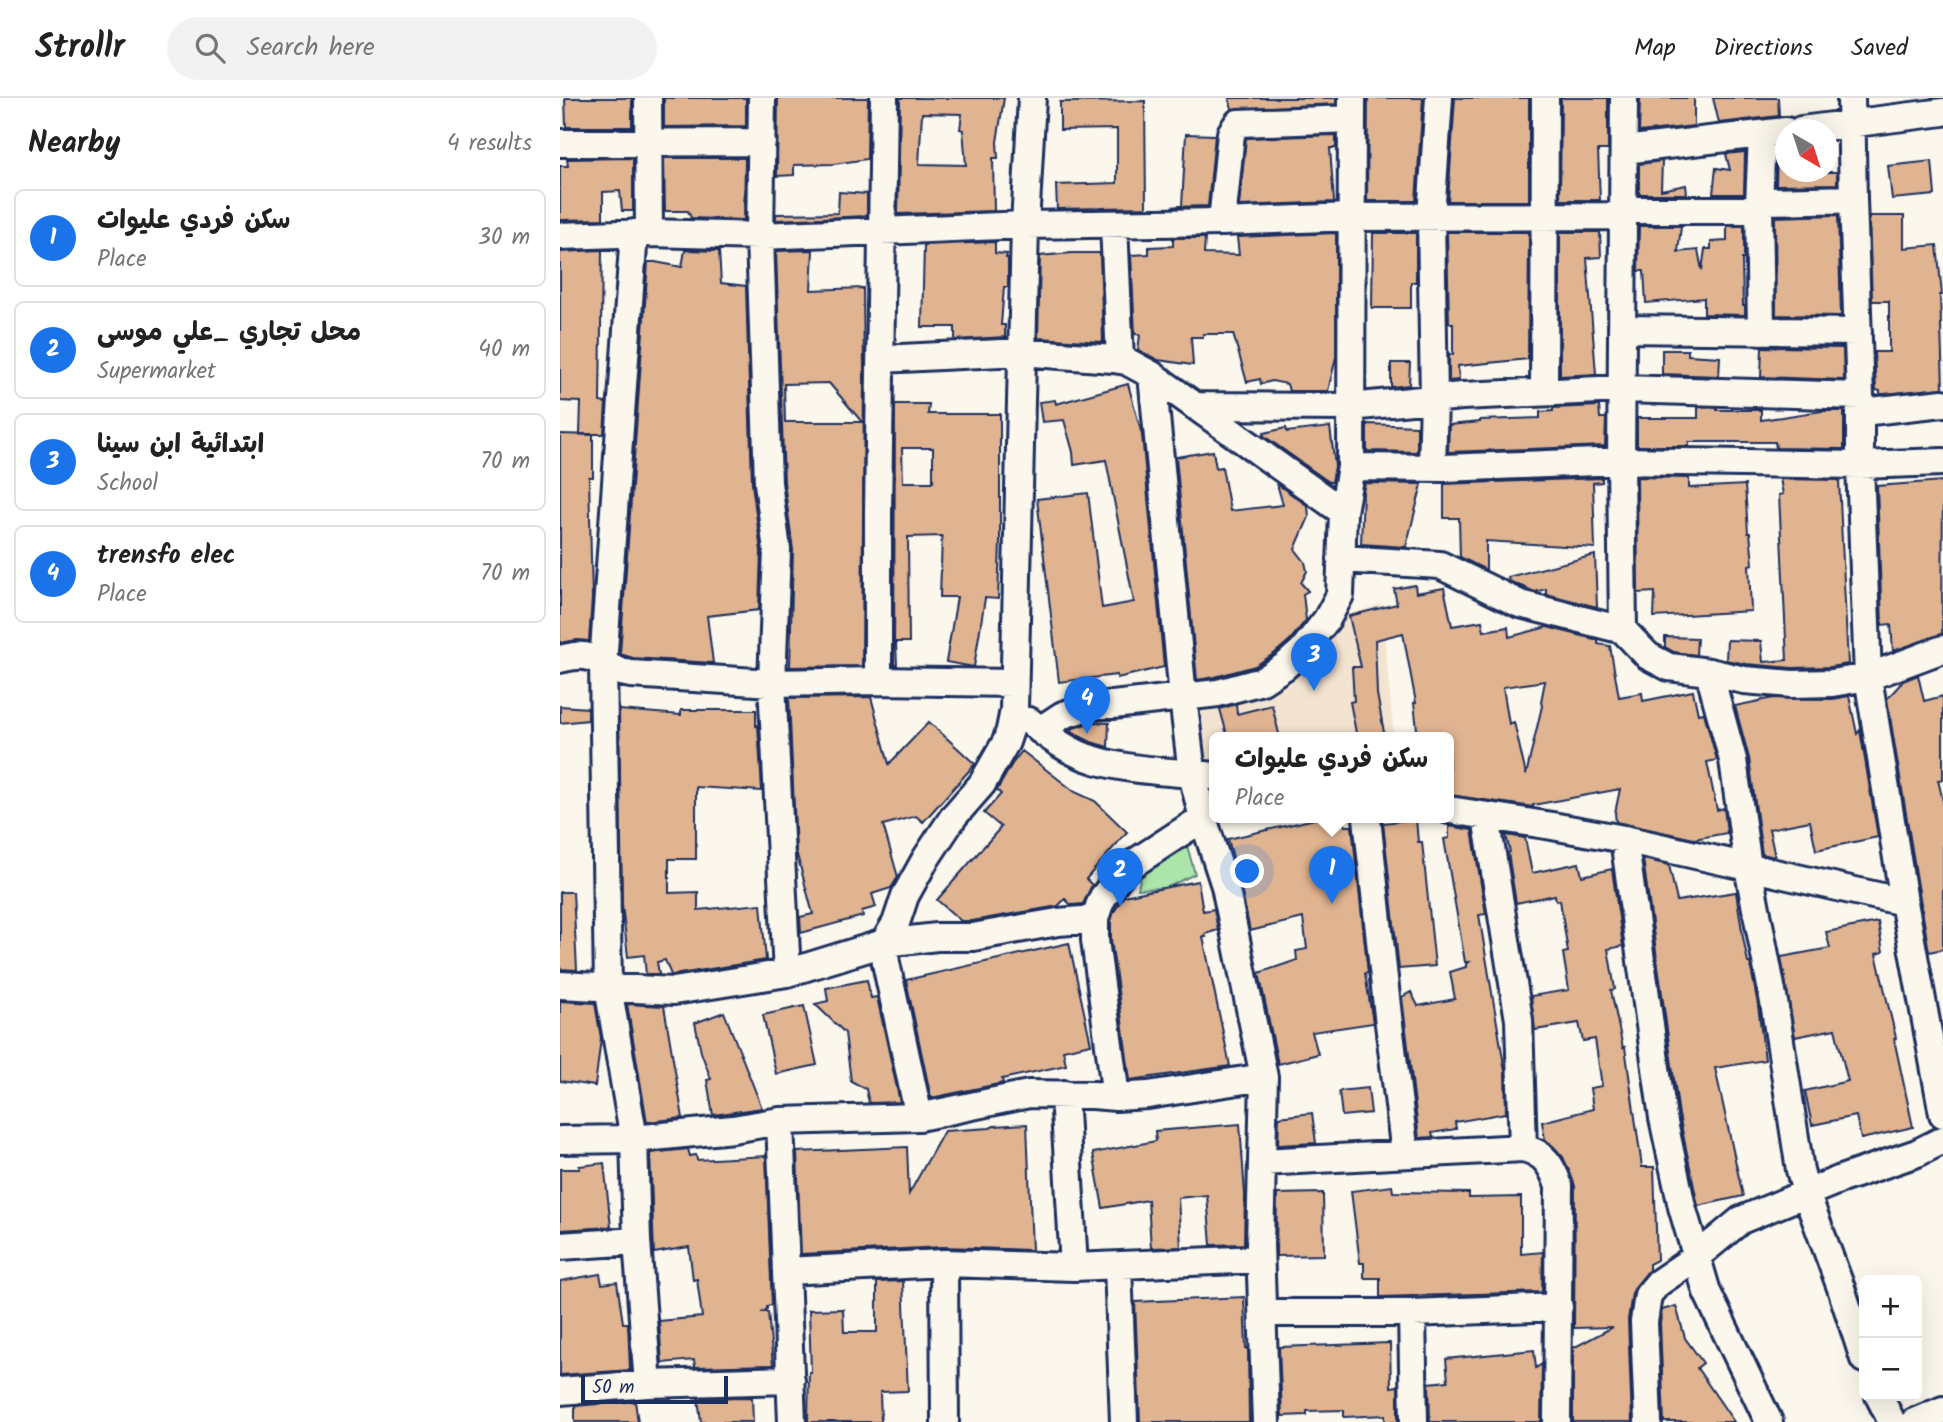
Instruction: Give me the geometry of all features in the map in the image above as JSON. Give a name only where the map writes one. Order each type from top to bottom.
[{"type":"street","points":[[648,1384],[637,1241],[634,1139],[608,987],[603,664],[649,142],[649,98]]},
{"type":"street","points":[[762,98],[760,236],[768,483],[777,550],[772,682],[787,973]]},
{"type":"street","points":[[878,681],[884,98]]},
{"type":"street","points":[[919,1117],[884,943],[925,860],[954,816],[982,784],[1006,742],[1014,710],[1021,352],[1032,98]]},
{"type":"street","points":[[1432,468],[1434,398],[1431,216],[1439,98]]},
{"type":"street","points":[[1544,392],[1545,98]]},
{"type":"street","points":[[1623,630],[1621,461],[1624,98]]},
{"type":"street","points":[[1851,98],[1868,677],[1904,902],[1934,1009],[1943,1114]]},
{"type":"street","points":[[1040,730],[1063,715],[1094,705],[1183,697],[1240,688],[1262,681],[1303,651],[1326,620],[1340,595],[1343,512],[1351,467],[1352,109],[1238,123],[1231,133],[1222,222]]},
{"type":"street","points":[[1838,126],[1943,112]]},
{"type":"street","points":[[1624,150],[1774,132],[1759,205],[1760,331]]},
{"type":"street","points":[[560,143],[762,142]]},
{"type":"street","points":[[560,236],[641,233],[760,236],[1025,225],[1747,211],[1765,201],[1853,199]]},
{"type":"street","points":[[1114,224],[1120,360]]},
{"type":"street","points":[[1622,330],[1858,332]]},
{"type":"street","points":[[881,359],[1021,352],[1126,361],[1152,375],[1343,512]]},
{"type":"street","points":[[1152,375],[1183,697],[1204,775],[1203,818],[1225,886],[1265,1077],[1260,1259],[1266,1422]]},
{"type":"street","points":[[1195,406],[1350,407],[1434,398],[1622,389],[1860,396]]},
{"type":"street","points":[[1860,396],[1862,412],[1943,402]]},
{"type":"street","points":[[1351,467],[1432,468],[1621,461],[1860,465],[1943,462]]},
{"type":"street","points":[[1341,559],[1440,565],[1520,604],[1623,630],[1648,656],[1669,667],[1744,680],[1792,684],[1832,683],[1868,677],[1943,649]]},
{"type":"street","points":[[560,659],[571,656],[589,657],[618,672],[631,674],[772,682],[1014,683]]},
{"type":"street","points":[[1709,672],[1733,760],[1748,867],[1774,1002],[1800,1170],[1859,1343]]},
{"type":"street","points":[[1014,710],[1074,752],[1097,761],[1204,775]]},
{"type":"street","points":[[1454,811],[1624,839],[1904,902]]},
{"type":"street","points":[[1486,817],[1519,1020],[1523,1148]]},
{"type":"street","points":[[1116,1097],[1095,919],[1102,897],[1125,869],[1203,818]]},
{"type":"street","points":[[1368,823],[1405,1154]]},
{"type":"street","points":[[1624,839],[1663,1118],[1682,1207],[1707,1292],[1769,1422]]},
{"type":"street","points":[[560,985],[674,991],[787,973],[884,943],[937,937],[974,937],[1058,922],[1095,919]]},
{"type":"street","points":[[560,1140],[634,1139],[733,1129],[780,1121],[919,1117],[1029,1094],[1116,1097],[1265,1077]]},
{"type":"street","points":[[1064,1094],[1074,1267]]},
{"type":"street","points":[[780,1121],[792,1422]]},
{"type":"street","points":[[1648,1422],[1644,1322],[1648,1295],[1658,1283],[1696,1257],[1741,1220],[1841,1179],[1917,1153],[1943,1140]]},
{"type":"street","points":[[1262,1162],[1523,1148],[1535,1151],[1545,1159],[1559,1186],[1557,1422]]},
{"type":"street","points":[[560,1246],[637,1241]]},
{"type":"street","points":[[786,1270],[944,1263],[1118,1266],[1260,1259]]},
{"type":"street","points":[[944,1263],[945,1422]]},
{"type":"street","points":[[1118,1266],[1124,1422]]},
{"type":"street","points":[[1263,1313],[1412,1313],[1559,1307]]},
{"type":"street","points":[[1412,1313],[1414,1422]]},
{"type":"street","points":[[560,1391],[648,1384],[790,1380]]},
{"type":"street","points":[[1882,1401],[1892,1422]]},
{"type":"street","points":[[1914,1422],[1943,1410]]},
{"type":"shaded area","points":[[1381,604],[1393,732],[1209,732],[1209,767],[1199,765],[1195,704],[1282,678],[1337,619]]},
{"type":"green space","points":[[1186,842],[1195,874],[1166,888],[1138,889],[1142,869]]},
{"type":"building","points":[[565,98],[632,98],[632,127],[566,127]]},
{"type":"building","points":[[664,98],[746,98],[746,126],[664,127]]},
{"type":"building","points":[[778,98],[868,98],[867,159],[834,164],[794,165],[794,175],[777,176]]},
{"type":"building","points":[[900,98],[1004,98],[997,142],[998,158],[993,158],[994,211],[898,214]],"holes":[[[922,113],[962,114],[960,129],[963,130],[966,165],[919,164]]]},
{"type":"building","points":[[1229,98],[1336,98],[1336,104],[1232,109]]},
{"type":"building","points":[[1368,98],[1423,98],[1416,201],[1367,201]]},
{"type":"building","points":[[1455,98],[1529,98],[1529,201],[1448,201]]},
{"type":"building","points":[[1561,98],[1608,98],[1608,150],[1598,150],[1600,200],[1560,200]]},
{"type":"building","points":[[1640,98],[1694,98],[1694,126],[1639,132]]},
{"type":"building","points":[[1713,98],[1778,98],[1779,116],[1719,123]]},
{"type":"building","points":[[1145,101],[1146,207],[1057,209],[1056,185],[1117,183],[1117,129],[1060,130],[1060,102]]},
{"type":"building","points":[[1186,134],[1215,135],[1208,206],[1171,207],[1182,206]]},
{"type":"building","points":[[1336,135],[1336,148],[1330,148],[1334,202],[1239,206],[1246,138]]},
{"type":"building","points":[[1745,152],[1744,194],[1713,194],[1716,168],[1730,170],[1726,154]]},
{"type":"building","points":[[633,158],[633,211],[622,211],[620,191],[603,192],[603,219],[560,220],[560,166],[568,166],[567,159]]},
{"type":"building","points":[[664,158],[745,158],[744,220],[691,218],[688,211],[665,211]]},
{"type":"building","points":[[1662,161],[1661,190],[1686,185],[1687,194],[1639,194],[1639,164]]},
{"type":"building","points":[[1932,161],[1935,195],[1892,199],[1888,166]]},
{"type":"building","points":[[1776,182],[1837,182],[1837,184],[1776,185]]},
{"type":"building","points":[[839,192],[867,194],[867,216],[776,220],[776,214],[838,213]]},
{"type":"building","points":[[1838,215],[1841,316],[1776,315],[1775,217]]},
{"type":"building","points":[[1869,216],[1904,216],[1904,248],[1937,245],[1942,295],[1943,388],[1884,394],[1876,390],[1874,352],[1889,352],[1889,301],[1872,301]]},
{"type":"building","points":[[1639,226],[1681,226],[1678,252],[1698,250],[1702,270],[1705,249],[1711,249],[1711,242],[1727,241],[1727,226],[1744,226],[1742,259],[1745,315],[1704,314],[1704,298],[1646,303],[1644,271],[1638,271]]},
{"type":"building","points":[[1447,232],[1529,232],[1528,359],[1458,366],[1459,380],[1449,381],[1449,354],[1453,354],[1453,323],[1449,323]]},
{"type":"building","points":[[1560,232],[1600,232],[1601,257],[1587,258],[1596,374],[1560,376]]},
{"type":"building","points":[[1336,233],[1336,357],[1328,391],[1289,391],[1287,384],[1272,381],[1261,384],[1260,379],[1247,382],[1233,334],[1203,334],[1203,337],[1191,337],[1193,365],[1158,360],[1138,350],[1140,335],[1135,334],[1131,255],[1149,254],[1149,247],[1173,246],[1173,238],[1205,238],[1204,254],[1239,255],[1237,237]]},
{"type":"building","points":[[1373,233],[1416,233],[1416,282],[1411,282],[1411,308],[1372,308]]},
{"type":"building","points":[[995,242],[995,253],[1007,254],[1008,258],[1008,287],[1004,287],[1001,325],[1005,325],[1005,337],[955,340],[955,327],[922,327],[924,245]]},
{"type":"building","points":[[602,250],[600,402],[606,403],[604,434],[580,434],[581,402],[560,401],[560,252]]},
{"type":"building","points":[[685,250],[719,251],[721,283],[746,286],[752,484],[761,551],[759,610],[707,616],[713,663],[633,658],[620,654],[648,262],[682,267]]},
{"type":"building","points":[[813,250],[811,290],[863,288],[862,666],[790,667],[793,550],[784,482],[776,251]],"holes":[[[829,383],[862,422],[785,422],[784,384]]]},
{"type":"building","points":[[1100,253],[1103,342],[1038,338],[1040,256]]},
{"type":"building","points":[[1762,347],[1843,348],[1844,380],[1761,377]]},
{"type":"building","points":[[1662,350],[1688,350],[1688,355],[1720,357],[1719,376],[1662,374]]},
{"type":"building","points":[[1391,363],[1410,363],[1409,385],[1391,387]]},
{"type":"building","points":[[1128,384],[1142,435],[1164,667],[1117,678],[1117,675],[1059,682],[1037,499],[1088,493],[1102,608],[1134,602],[1106,460],[1074,465],[1064,420],[1042,422],[1039,402],[1055,400],[1056,404]]},
{"type":"building","points":[[895,404],[929,404],[928,414],[1000,414],[998,599],[985,598],[974,667],[946,662],[957,597],[940,597],[942,536],[908,537],[909,642],[896,642],[897,666],[894,665]],"holes":[[[902,448],[933,448],[933,482],[903,482]]]},
{"type":"building","points":[[1599,406],[1600,418],[1606,418],[1605,446],[1448,452],[1449,425],[1480,420],[1540,418],[1540,412],[1553,411],[1553,408]]},
{"type":"building","points":[[1698,407],[1761,410],[1761,420],[1822,411],[1844,411],[1844,449],[1776,448],[1775,442],[1689,442],[1689,446],[1637,446],[1637,418],[1698,418]]},
{"type":"building","points":[[1367,424],[1417,426],[1417,452],[1367,451]]},
{"type":"building","points":[[1330,427],[1335,466],[1332,482],[1264,436],[1264,433],[1286,428],[1287,432]]},
{"type":"building","points":[[560,434],[593,435],[593,477],[589,477],[592,598],[589,641],[560,643]]},
{"type":"building","points":[[1213,451],[1216,468],[1222,467],[1230,511],[1283,505],[1277,484],[1308,506],[1309,517],[1295,549],[1305,562],[1307,571],[1301,583],[1308,591],[1303,594],[1306,620],[1290,640],[1255,666],[1197,680],[1176,457]]},
{"type":"building","points":[[1637,477],[1689,478],[1689,488],[1745,485],[1753,564],[1749,565],[1751,611],[1654,617],[1655,592],[1638,593]]},
{"type":"building","points":[[1602,478],[1602,482],[1593,483],[1595,548],[1486,541],[1486,570],[1460,557],[1459,518],[1444,518],[1444,484]]},
{"type":"building","points":[[1780,479],[1839,480],[1848,664],[1792,668],[1726,660],[1727,640],[1761,641],[1763,662],[1787,660],[1779,495],[1783,494]]},
{"type":"building","points":[[1943,481],[1942,634],[1893,651],[1891,624],[1882,625],[1877,486]]},
{"type":"building","points":[[1365,483],[1422,484],[1406,547],[1361,544]]},
{"type":"building","points":[[1595,555],[1597,607],[1546,594],[1546,589],[1535,592],[1509,581],[1508,577]]},
{"type":"building","points":[[1415,585],[1416,593],[1444,588],[1452,626],[1482,621],[1484,631],[1508,627],[1509,637],[1547,627],[1598,640],[1598,644],[1610,646],[1619,697],[1642,693],[1643,701],[1693,691],[1698,714],[1704,713],[1717,760],[1707,762],[1717,810],[1724,808],[1727,833],[1694,839],[1616,822],[1620,789],[1533,807],[1454,796],[1454,732],[1417,732],[1416,703],[1403,633],[1375,640],[1377,694],[1384,732],[1356,732],[1350,702],[1354,701],[1352,667],[1361,667],[1349,616],[1397,604],[1394,589]],"holes":[[[1545,681],[1526,775],[1514,722],[1509,724],[1503,687]]]},
{"type":"building","points":[[1665,637],[1697,638],[1696,655],[1674,652],[1665,647]]},
{"type":"building","points":[[1918,675],[1924,701],[1943,696],[1943,779],[1938,780],[1943,801],[1943,949],[1929,952],[1887,699],[1903,681]]},
{"type":"building","points":[[1849,696],[1857,734],[1860,730],[1878,837],[1816,850],[1810,821],[1769,829],[1775,857],[1762,854],[1749,758],[1735,706],[1774,698],[1833,699]]},
{"type":"building","points":[[871,697],[889,764],[929,722],[975,764],[923,822],[916,816],[883,825],[898,877],[891,888],[872,894],[876,907],[862,911],[863,916],[801,933],[800,917],[813,914],[796,851],[789,698]]},
{"type":"building","points":[[1236,704],[1237,714],[1272,705],[1279,732],[1226,732],[1220,709]]},
{"type":"building","points":[[560,706],[588,708],[588,720],[560,723]]},
{"type":"building","points":[[619,710],[681,715],[681,710],[756,710],[762,791],[696,787],[696,859],[669,859],[669,893],[698,892],[698,910],[761,904],[766,960],[671,975],[665,960],[657,962],[659,974],[646,974],[644,955],[628,957],[622,904]]},
{"type":"building","points":[[1092,722],[1109,723],[1108,747],[1068,730]]},
{"type":"building","points":[[1022,751],[1075,792],[1095,801],[1127,832],[1086,879],[1092,885],[1083,904],[1071,905],[1065,899],[1058,906],[961,921],[937,900],[1001,827],[984,813],[1001,794],[997,790]]},
{"type":"building","points":[[1297,823],[1345,823],[1345,826],[1352,826],[1368,973],[1365,973],[1373,1023],[1312,1032],[1318,1054],[1278,1064],[1259,973],[1297,960],[1296,951],[1307,949],[1303,918],[1250,931],[1228,839]]},
{"type":"building","points":[[1383,823],[1416,823],[1418,842],[1422,842],[1435,966],[1399,969]]},
{"type":"building","points":[[1449,826],[1472,830],[1486,914],[1479,915],[1505,1071],[1506,1113],[1455,1122],[1456,1129],[1432,1133],[1433,1137],[1419,1138],[1402,997],[1411,992],[1418,1006],[1455,999],[1450,972],[1466,967],[1469,962],[1465,962],[1444,839],[1449,838]]},
{"type":"building","points":[[1506,835],[1525,838],[1532,873],[1579,863],[1582,876],[1612,869],[1623,946],[1608,949],[1615,989],[1611,990],[1623,1048],[1625,1047],[1642,1167],[1654,1167],[1657,1260],[1649,1264],[1649,1270],[1632,1293],[1628,1320],[1632,1422],[1573,1422],[1573,1348],[1613,1327],[1574,1328],[1575,1186],[1563,1157],[1545,1140],[1542,1122],[1593,1109],[1590,1088],[1602,1086],[1595,1039],[1583,1041],[1579,1023],[1535,1030],[1531,996],[1569,990],[1563,953],[1568,952],[1560,900],[1556,901],[1555,895],[1516,903]]},
{"type":"building","points":[[1643,859],[1669,865],[1677,901],[1736,892],[1758,1005],[1765,1060],[1715,1068],[1743,1196],[1698,1206],[1679,1115]]},
{"type":"building","points":[[1198,881],[1203,911],[1214,909],[1218,930],[1203,937],[1230,1066],[1130,1080],[1111,939],[1114,912],[1124,896]]},
{"type":"building","points":[[560,892],[573,892],[577,970],[560,969]]},
{"type":"building","points":[[1878,922],[1883,952],[1876,954],[1913,1127],[1861,1139],[1856,1116],[1812,1125],[1805,1091],[1848,1081],[1835,1029],[1795,1037],[1781,957],[1830,948],[1826,932]]},
{"type":"building","points":[[1069,943],[1091,1044],[1063,1050],[1066,1065],[1002,1079],[1003,1083],[931,1098],[906,980]]},
{"type":"building","points":[[867,980],[871,998],[877,997],[900,1102],[869,1103],[866,1089],[851,1081],[845,1033],[815,1004],[828,1001],[826,988]]},
{"type":"building","points":[[560,1001],[595,1003],[601,1038],[595,1086],[560,1081]]},
{"type":"building","points":[[627,1004],[664,1006],[683,1118],[647,1122]]},
{"type":"building","points":[[804,1006],[817,1065],[776,1074],[763,1015]]},
{"type":"building","points":[[724,1012],[762,1108],[713,1115],[707,1080],[711,1079],[701,1052],[695,1023]]},
{"type":"building","points":[[1368,1088],[1371,1113],[1342,1116],[1339,1091]]},
{"type":"building","points":[[1312,1113],[1316,1143],[1278,1145],[1279,1117]]},
{"type":"building","points":[[1027,1124],[1032,1250],[943,1247],[801,1254],[797,1152],[907,1147],[909,1194],[944,1131]]},
{"type":"building","points":[[1240,1124],[1245,1195],[1244,1244],[1211,1245],[1207,1195],[1178,1198],[1181,1247],[1151,1248],[1148,1200],[1103,1208],[1093,1153],[1156,1141],[1155,1131]]},
{"type":"building","points":[[688,1149],[690,1156],[696,1155],[697,1160],[766,1156],[772,1305],[767,1306],[763,1312],[768,1312],[773,1365],[695,1367],[694,1360],[662,1363],[659,1321],[702,1317],[689,1247],[654,1253],[650,1153]]},
{"type":"building","points":[[604,1163],[611,1227],[560,1230],[560,1169],[580,1169],[579,1166]]},
{"type":"building","points":[[1392,1186],[1393,1192],[1469,1193],[1469,1198],[1521,1197],[1521,1254],[1543,1252],[1542,1292],[1380,1297],[1380,1278],[1364,1278],[1364,1263],[1360,1263],[1351,1191]]},
{"type":"building","points":[[1323,1193],[1324,1255],[1276,1256],[1277,1194]]},
{"type":"building","points":[[600,1274],[602,1284],[617,1282],[623,1323],[628,1323],[630,1370],[560,1375],[560,1281]]},
{"type":"building","points":[[903,1281],[908,1391],[880,1392],[881,1422],[808,1422],[811,1372],[809,1310],[843,1309],[844,1332],[877,1332],[877,1282]]},
{"type":"building","points":[[1244,1297],[1249,1422],[1140,1422],[1135,1302]]},
{"type":"building","points":[[1676,1306],[1685,1338],[1703,1363],[1697,1368],[1734,1422],[1664,1422],[1660,1323],[1662,1310]]},
{"type":"building","points":[[1390,1343],[1391,1387],[1398,1386],[1398,1422],[1385,1422],[1385,1415],[1344,1417],[1344,1410],[1307,1411],[1307,1415],[1282,1416],[1279,1347]]},
{"type":"building","points":[[1534,1350],[1536,1368],[1542,1364],[1541,1422],[1430,1422],[1429,1383],[1448,1381],[1446,1359]]},
{"type":"building","points":[[752,1397],[753,1422],[701,1422],[698,1398]]},
{"type":"building","points":[[635,1401],[638,1422],[575,1422],[575,1406]]},
{"type":"place","name":"ابتدائية ابن سينا","points":[[1314,691]]},
{"type":"place","name":"trensfo elec","points":[[1087,734]]},
{"type":"place","name":"سكن فردي عليوات","points":[[1332,904]]},
{"type":"place","name":"محل تجاري _علي موسى","points":[[1120,906]]}]
